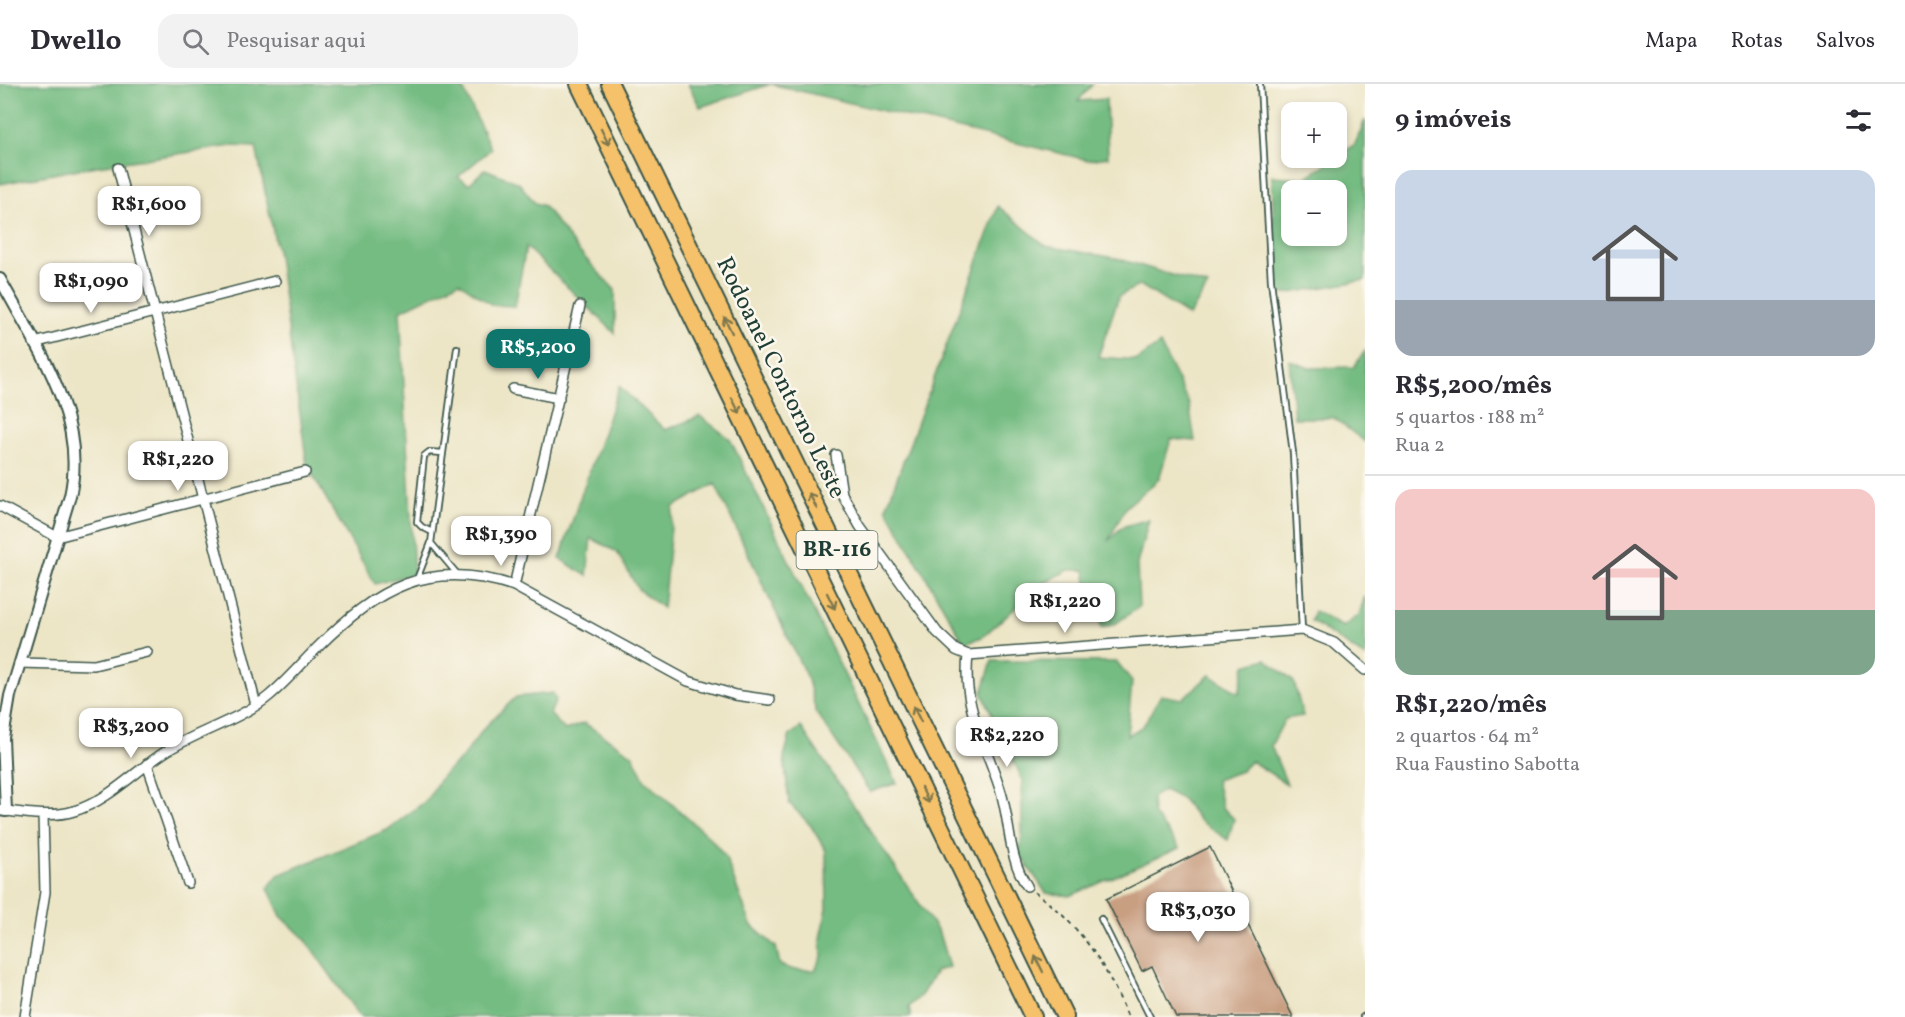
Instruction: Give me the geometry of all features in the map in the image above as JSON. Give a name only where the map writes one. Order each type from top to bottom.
[{"type":"highway","name":"BR-116","points":[[579,84],[1033,1017]]},
{"type":"highway","name":"Rodoanel Contorno Leste","points":[[610,84],[1065,1017]]},
{"type":"street","points":[[118,168],[256,705]]},
{"type":"street","points":[[0,279],[62,396],[73,433],[74,481],[10,696],[3,738],[3,811],[43,815],[72,812],[86,807],[175,746],[256,705],[277,689],[354,612],[375,597],[417,579],[440,574],[483,577],[514,586],[688,681],[735,695],[770,700]]},
{"type":"street","points":[[34,343],[275,281]]},
{"type":"street","points":[[514,586],[580,306]]},
{"type":"street","points":[[513,389],[559,398]]},
{"type":"street","points":[[836,455],[842,494],[860,526],[937,632],[956,650],[968,655],[1302,630],[1334,643],[1365,670]]},
{"type":"street","points":[[0,506],[57,537],[305,472]]},
{"type":"street","points":[[19,663],[94,665],[147,652]]},
{"type":"street","points":[[968,655],[967,695],[980,739],[1000,788],[1013,858],[1027,886]]},
{"type":"street","points":[[147,764],[188,883]]},
{"type":"street","points":[[25,1017],[45,892],[43,815]]},
{"type":"lane","points":[[1260,84],[1271,281],[1293,453],[1302,630]]},
{"type":"lane","points":[[417,579],[431,543],[457,348]]},
{"type":"lane","points":[[432,532],[417,522],[424,456],[429,452],[443,453]]},
{"type":"lane","points":[[431,543],[458,576]]},
{"type":"lane","points":[[1101,919],[1150,1017]]},
{"type":"path","points":[[1027,886],[1069,918],[1089,944],[1118,994],[1128,1017]]},
{"type":"green space","points":[[0,84],[461,84],[491,149],[458,177],[469,184],[485,169],[519,183],[535,203],[544,206],[576,248],[615,290],[615,333],[526,247],[515,306],[492,305],[459,282],[400,311],[414,574],[375,584],[307,465],[278,256],[256,147],[231,146],[84,168],[0,184]]},
{"type":"green space","points":[[688,84],[771,84],[700,107]]},
{"type":"green space","points":[[771,84],[1093,84],[1078,101],[1106,99],[1108,157],[1088,160]]},
{"type":"green space","points":[[1365,120],[1365,280],[1284,294],[1276,291],[1272,176],[1305,178],[1320,168],[1347,168],[1347,149],[1355,144]]},
{"type":"green space","points":[[998,206],[1046,246],[1116,258],[1208,286],[1189,316],[1140,285],[1119,296],[1098,357],[1137,360],[1160,344],[1189,404],[1195,441],[1171,439],[1159,479],[1126,507],[1108,541],[1122,527],[1149,519],[1137,564],[1139,607],[1115,624],[1101,628],[1099,610],[1090,600],[1085,570],[1068,570],[1043,584],[982,637],[964,643],[886,508]]},
{"type":"green space","points":[[1365,351],[1365,442],[1334,418],[1294,418],[1289,360],[1309,368],[1354,367]]},
{"type":"green space","points":[[619,386],[665,430],[700,416],[730,439],[897,783],[870,792],[816,712],[808,680],[715,484],[673,507],[663,608],[638,589],[617,552],[591,538],[587,576],[560,559]]},
{"type":"green space","points":[[1365,596],[1365,657],[1311,621],[1314,611],[1343,627],[1359,615]]},
{"type":"green space","points":[[1266,659],[1294,682],[1303,716],[1285,719],[1271,746],[1287,784],[1251,761],[1241,771],[1216,780],[1222,807],[1234,819],[1228,840],[1200,821],[1182,799],[1164,790],[1152,797],[1153,814],[1180,848],[1070,896],[1046,893],[1019,853],[1022,836],[1022,779],[982,693],[992,661],[1117,662],[1132,681],[1127,736],[1143,726],[1161,695],[1182,699],[1210,675],[1239,693],[1245,665]]},
{"type":"green space","points":[[553,693],[556,700],[550,714],[565,730],[584,723],[632,754],[645,780],[711,839],[725,856],[751,925],[776,947],[780,965],[794,970],[815,970],[822,957],[821,939],[827,908],[826,851],[811,826],[789,803],[784,757],[790,735],[801,727],[939,933],[949,967],[936,971],[922,994],[909,1007],[911,1017],[360,1017],[305,939],[281,916],[268,888],[278,875],[387,830],[427,800],[441,777],[464,756],[483,729],[516,697]]},
{"type":"building","points":[[1210,847],[1293,1017],[1176,1017],[1152,966],[1142,971],[1106,899]]}]
